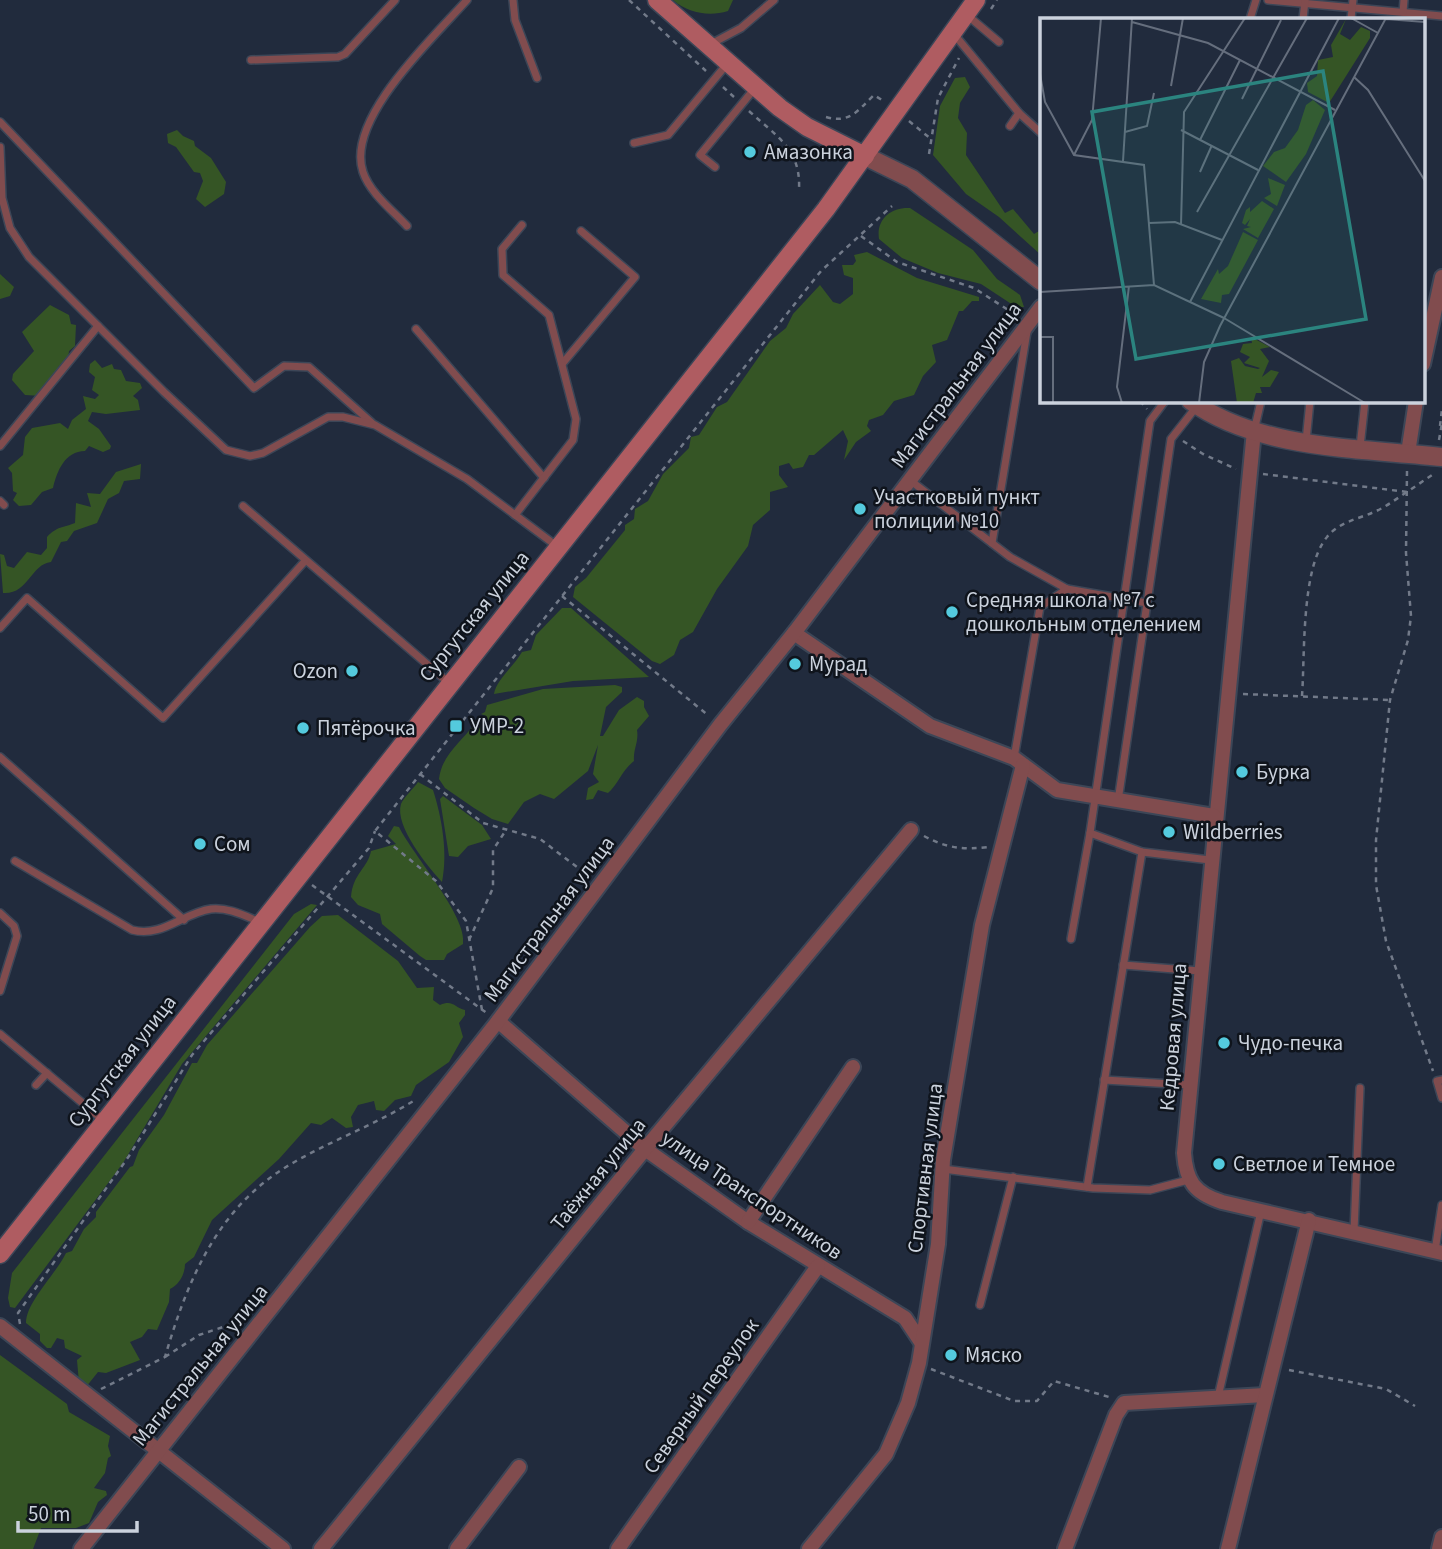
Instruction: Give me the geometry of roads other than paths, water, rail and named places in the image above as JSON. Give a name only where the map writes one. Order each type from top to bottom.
[{"type":"main road","points":[[657,0],[755,88],[807,127],[865,156]]},
{"type":"main road","name":"Сургутская улица","points":[[0,1254],[865,156],[953,34],[974,13]]},
{"type":"street","points":[[865,156],[912,179],[1040,280]]},
{"type":"street","points":[[1424,359],[1441,285]]},
{"type":"street","name":"Магистральная улица","points":[[81,1549],[269,1315],[498,1021],[720,725],[911,481],[1040,308]]},
{"type":"street","points":[[1408,453],[1416,402]]},
{"type":"street","points":[[1194,403],[1254,431],[1306,441],[1438,457]]},
{"type":"street","name":"Кедровая улица","points":[[1188,1180],[1184,1153],[1200,971],[1254,431]]},
{"type":"street","points":[[794,633],[930,726],[1019,761],[1057,790],[1214,816]]},
{"type":"street","name":"Спортивная улица","points":[[809,1549],[886,1454],[908,1402],[919,1363],[938,1244],[943,1170],[982,925],[1019,761]]},
{"type":"street","name":"Таёжная улица","points":[[321,1549],[645,1149],[911,830]]},
{"type":"street","name":"улица Транспортников","points":[[498,1021],[645,1149],[748,1222],[905,1318],[921,1342]]},
{"type":"street","points":[[748,1222],[853,1067]]},
{"type":"street","points":[[1188,1180],[1195,1190],[1207,1198],[1438,1252]]},
{"type":"street","points":[[1228,1549],[1308,1220]]},
{"type":"street","name":"Северный переулок","points":[[618,1549],[818,1266]]},
{"type":"street","points":[[0,1326],[283,1549]]},
{"type":"street","points":[[1065,1549],[1116,1415],[1124,1403],[1265,1395]]},
{"type":"street","points":[[457,1549],[519,1467]]},
{"type":"street","points":[[1438,1549],[1442,1537]]},
{"type":"lane","points":[[251,60],[338,57],[345,54],[396,0]]},
{"type":"lane","points":[[407,226],[374,192],[363,174],[361,140],[402,72],[467,0]]},
{"type":"lane","points":[[513,0],[515,20],[537,78]]},
{"type":"lane","points":[[708,46],[762,14],[774,0]]},
{"type":"lane","points":[[1250,18],[1256,0]]},
{"type":"lane","points":[[1268,0],[1353,4],[1403,12],[1412,16],[1442,16]]},
{"type":"lane","points":[[1403,12],[1404,0]]},
{"type":"lane","points":[[974,13],[999,42]]},
{"type":"lane","points":[[953,34],[1019,113],[1040,132]]},
{"type":"lane","points":[[634,143],[668,135],[728,63]]},
{"type":"lane","points":[[715,167],[700,155],[755,88]]},
{"type":"lane","points":[[1010,126],[1019,113]]},
{"type":"lane","points":[[0,122],[254,388],[284,366],[309,367],[375,425]]},
{"type":"lane","points":[[0,147],[2,198],[10,228],[29,257],[226,450],[238,455],[263,453],[328,417],[343,417],[375,425],[423,450],[558,547]]},
{"type":"lane","points":[[515,515],[573,440],[576,419],[549,315],[503,275],[502,248],[522,225]]},
{"type":"lane","points":[[0,229],[10,228]]},
{"type":"lane","points":[[562,364],[635,277],[581,231]]},
{"type":"lane","points":[[992,543],[1029,324]]},
{"type":"lane","points":[[0,446],[98,326]]},
{"type":"lane","points":[[416,329],[544,478]]},
{"type":"lane","points":[[1071,939],[1090,833],[1150,421],[1164,402]]},
{"type":"lane","points":[[1254,431],[1261,402]]},
{"type":"lane","points":[[1306,441],[1310,402]]},
{"type":"lane","points":[[1360,448],[1365,402]]},
{"type":"lane","points":[[1118,802],[1171,439],[1194,403]]},
{"type":"lane","points":[[911,481],[1010,557],[1067,589],[1147,603]]},
{"type":"lane","points":[[243,506],[449,684]]},
{"type":"lane","points":[[0,628],[27,598],[163,718],[305,561]]},
{"type":"lane","points":[[1019,761],[1040,607],[1067,589]]},
{"type":"lane","points":[[0,757],[184,920]]},
{"type":"lane","points":[[1090,833],[1142,852],[1210,860]]},
{"type":"lane","points":[[1087,1187],[1142,852]]},
{"type":"lane","points":[[15,861],[132,930],[145,933],[211,909],[228,910],[260,922]]},
{"type":"lane","points":[[0,913],[14,926],[17,936],[0,991]]},
{"type":"lane","points":[[1123,965],[1200,971]]},
{"type":"lane","points":[[0,1034],[104,1121]]},
{"type":"lane","points":[[36,1085],[47,1073]]},
{"type":"lane","points":[[1104,1080],[1190,1085]]},
{"type":"lane","points":[[1439,1081],[1442,1098]]},
{"type":"lane","points":[[1353,1231],[1360,1088]]},
{"type":"lane","points":[[943,1170],[1087,1187],[1150,1190],[1188,1180]]},
{"type":"lane","points":[[981,1305],[1013,1177]]},
{"type":"lane","points":[[1438,1252],[1442,1205]]},
{"type":"lane","points":[[1219,1397],[1261,1210]]},
{"type":"place","name":"Амазонка","points":[[750,152]]},
{"type":"place","name":"Участковый пункт полиции №10","points":[[860,509]]},
{"type":"place","name":"Средняя школа №7 с дошкольным отделением","points":[[952,612]]},
{"type":"place","name":"Мурад","points":[[795,664]]},
{"type":"place","name":"Ozon","points":[[352,671]]},
{"type":"place","name":"УМР-2","points":[[456,726]]},
{"type":"place","name":"Пятёрочка","points":[[303,728]]},
{"type":"place","name":"Бурка","points":[[1242,772]]},
{"type":"place","name":"Wildberries","points":[[1169,832]]},
{"type":"place","name":"Сом","points":[[200,844]]},
{"type":"place","name":"Чудо-печка","points":[[1224,1043]]},
{"type":"place","name":"Светлое и Темное","points":[[1219,1164]]},
{"type":"place","name":"Мяско","points":[[951,1355]]}]
